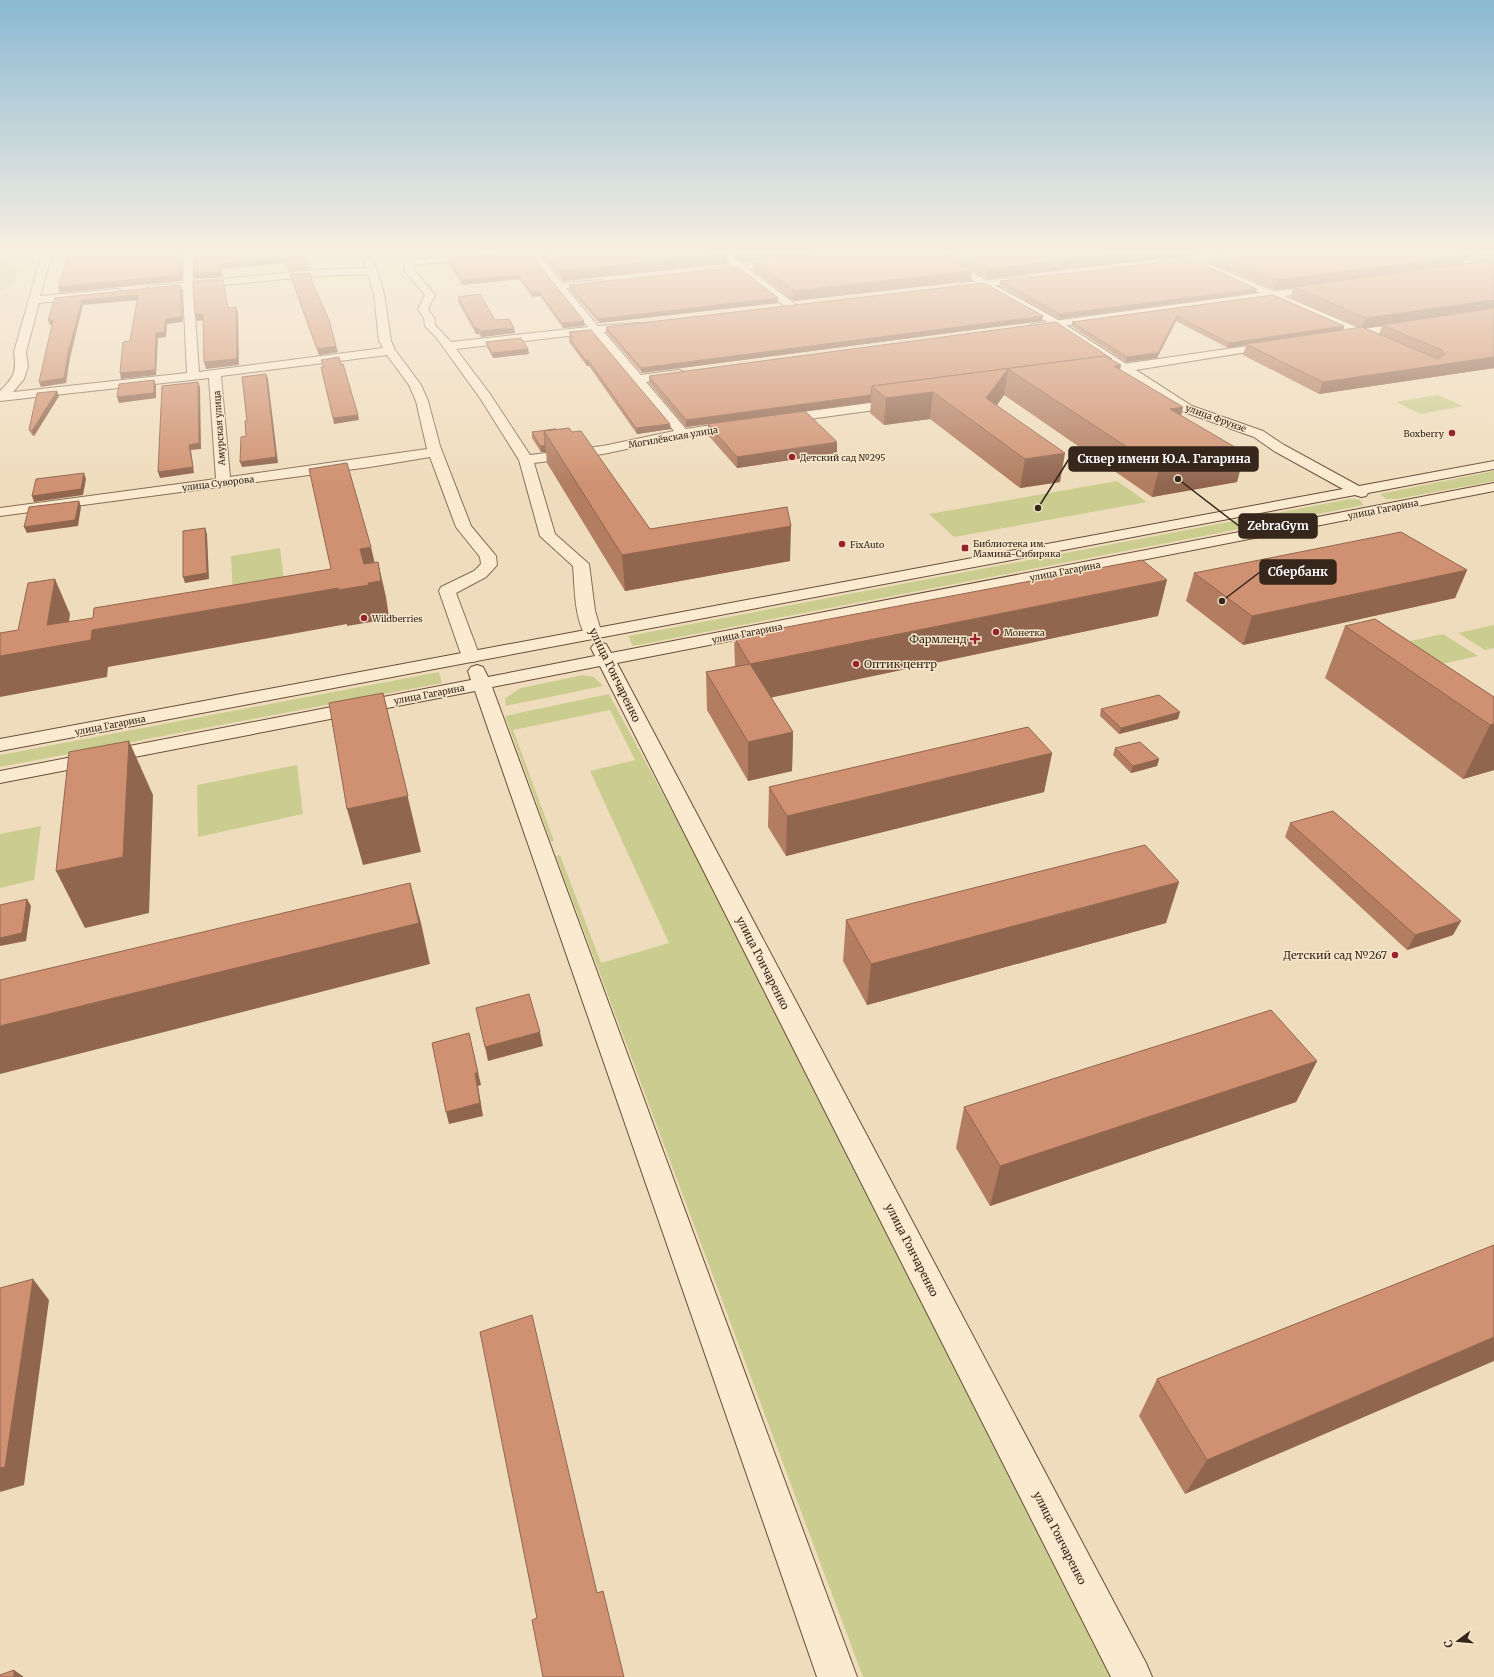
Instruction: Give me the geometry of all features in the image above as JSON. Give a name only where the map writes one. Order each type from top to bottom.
[{"type":"street","points":[[0,397],[18,380],[22,366],[20,352],[27,328]]},
{"type":"street","points":[[190,328],[193,376]]},
{"type":"street","points":[[384,328],[386,341],[390,351],[415,385],[422,401],[436,452],[464,527],[488,556],[489,565],[480,574],[447,591],[482,684],[837,1677]]},
{"type":"street","name":"улица Гончаренко","points":[[433,328],[449,346],[486,397],[526,460],[548,536],[581,564],[586,610],[593,634],[605,660],[1132,1677]]},
{"type":"street","points":[[449,346],[604,328]]},
{"type":"street","name":"улица Фрунзе","points":[[1063,328],[1093,346],[1122,371],[1190,411],[1260,434],[1272,440],[1279,448],[1388,508]]},
{"type":"street","points":[[1349,328],[1380,341]]},
{"type":"street","points":[[1328,338],[1393,328]]},
{"type":"street","points":[[597,329],[683,433]]},
{"type":"street","points":[[1122,371],[1289,343]]},
{"type":"street","points":[[0,397],[193,376],[390,351]]},
{"type":"street","points":[[638,379],[692,372]]},
{"type":"street","name":"Амурская улица","points":[[215,373],[223,482]]},
{"type":"street","points":[[770,421],[912,401]]},
{"type":"street","name":"Могилёвская улица","points":[[526,460],[603,450],[683,433],[754,423]]},
{"type":"street","name":"улица Суворова","points":[[0,512],[370,463],[436,452]]},
{"type":"street","name":"улица Гагарина","points":[[0,746],[1494,465]]},
{"type":"street","name":"улица Гагарина","points":[[0,777],[1494,487]]},
{"type":"green space","points":[[1438,395],[1463,406],[1421,414],[1396,402]]},
{"type":"green space","points":[[1494,471],[1494,481],[1397,499],[1386,499],[1380,494]]},
{"type":"green space","points":[[1117,481],[1147,502],[954,537],[929,514]]},
{"type":"green space","points":[[1350,499],[1360,500],[1364,505],[633,646],[628,636]]},
{"type":"green space","points":[[280,548],[285,589],[233,597],[231,556]]},
{"type":"green space","points":[[1494,625],[1494,648],[1485,650],[1458,633]]},
{"type":"green space","points":[[1443,634],[1478,656],[1401,673],[1368,650]]},
{"type":"green space","points":[[439,672],[442,683],[0,767],[0,755]]},
{"type":"green space","points":[[583,675],[594,677],[603,686],[506,706],[505,698],[521,688]]},
{"type":"green space","points":[[609,694],[986,1394],[1129,1677],[863,1677],[556,856],[560,855],[601,963],[669,943],[590,771],[635,760],[610,710],[513,730],[554,841],[551,842],[505,716]]},
{"type":"green space","points":[[297,765],[303,814],[198,837],[197,785]]},
{"type":"green space","points":[[41,826],[34,880],[0,888],[0,834]]},
{"type":"building","points":[[51,328],[75,328],[68,353],[64,378],[39,382]]},
{"type":"building","points":[[132,328],[165,328],[164,332],[156,333],[155,370],[120,373],[123,342],[130,341]]},
{"type":"building","points":[[203,328],[236,328],[237,359],[204,362]]},
{"type":"building","points":[[310,328],[331,328],[336,346],[317,349]]},
{"type":"building","points":[[478,328],[511,328],[480,331]]},
{"type":"building","points":[[607,328],[948,328],[641,368]]},
{"type":"building","points":[[1009,328],[1065,328],[1112,359],[1105,356],[872,386],[871,395],[686,420],[649,376]]},
{"type":"building","points":[[1082,328],[1171,328],[1158,353],[1127,357]]},
{"type":"building","points":[[1201,328],[1329,328],[1229,343]]},
{"type":"building","points":[[1353,328],[1365,328],[1438,359],[1445,354],[1442,350],[1390,328],[1494,328],[1494,357],[1323,382],[1246,344]]},
{"type":"building","points":[[591,330],[670,424],[636,428],[588,360],[586,361],[569,337],[573,337],[569,332]]},
{"type":"building","points":[[521,338],[528,349],[492,353],[486,342]]},
{"type":"building","points":[[1105,356],[1121,365],[1114,366],[1183,407],[1170,409],[1245,453],[1159,468],[1008,369],[986,398],[1065,453],[1025,459],[933,392],[886,398],[872,386]]},
{"type":"building","points":[[339,357],[341,365],[343,364],[358,415],[333,418],[321,367],[324,367],[321,360]]},
{"type":"building","points":[[266,374],[276,457],[240,462],[241,437],[246,436],[245,421],[247,421],[242,377]]},
{"type":"building","points":[[154,380],[154,393],[117,397],[119,384]]},
{"type":"building","points":[[198,382],[199,443],[189,445],[193,467],[158,472],[162,386]]},
{"type":"building","points":[[57,391],[32,431],[29,430],[37,393]]},
{"type":"building","points":[[805,411],[837,442],[737,457],[708,424]]},
{"type":"building","points":[[569,428],[572,432],[581,431],[650,529],[787,507],[791,526],[622,555],[544,431]]},
{"type":"building","points":[[556,429],[544,431],[545,446],[540,446],[532,432]]},
{"type":"building","points":[[347,463],[371,547],[360,549],[364,564],[378,562],[381,581],[368,583],[369,585],[338,590],[338,588],[92,630],[91,640],[0,656],[0,633],[18,630],[28,583],[55,579],[47,625],[93,618],[94,608],[331,569],[309,469]]},
{"type":"building","points":[[84,473],[81,489],[32,496],[36,479]]},
{"type":"building","points":[[79,501],[75,520],[24,527],[29,507]]},
{"type":"building","points":[[205,528],[207,573],[183,577],[183,531]]},
{"type":"building","points":[[1401,532],[1467,570],[1252,616],[1194,573]]},
{"type":"building","points":[[1142,560],[1167,580],[750,664],[734,637]]},
{"type":"building","points":[[1375,619],[1494,697],[1494,724],[1490,725],[1345,626]]},
{"type":"building","points":[[750,664],[793,732],[748,742],[706,672]]},
{"type":"building","points":[[383,693],[408,796],[347,809],[329,703]]},
{"type":"building","points":[[1159,695],[1180,712],[1121,728],[1101,709]]},
{"type":"building","points":[[1028,727],[1052,753],[787,816],[769,787]]},
{"type":"building","points":[[129,741],[123,857],[56,871],[69,752]]},
{"type":"building","points":[[1140,742],[1159,759],[1133,766],[1115,748]]},
{"type":"building","points":[[1333,811],[1461,921],[1415,935],[1290,823]]},
{"type":"building","points":[[1145,845],[1179,882],[871,964],[846,920]]},
{"type":"building","points":[[410,883],[419,923],[0,1026],[0,980]]},
{"type":"building","points":[[27,899],[22,933],[0,938],[0,905]]},
{"type":"building","points":[[529,994],[540,1032],[485,1047],[476,1008]]},
{"type":"building","points":[[1271,1010],[1317,1061],[1000,1166],[964,1107]]},
{"type":"building","points":[[469,1033],[478,1073],[475,1073],[480,1103],[446,1112],[432,1043]]},
{"type":"building","points":[[1494,1245],[1494,1337],[1207,1460],[1157,1379]]},
{"type":"building","points":[[33,1279],[5,1467],[0,1468],[0,1288]]},
{"type":"building","points":[[532,1315],[597,1593],[603,1591],[624,1677],[543,1677],[532,1620],[537,1618],[480,1332]]},
{"type":"building","points":[[14,1670],[14,1677],[0,1677],[0,1675]]},
{"type":"place","name":"Boxberry","points":[[1452,433]]},
{"type":"place","name":"Детский сад №295","points":[[792,457]]},
{"type":"place","name":"ZebraGym","points":[[1178,479]]},
{"type":"place","name":"Сквер имени Ю.А. Гагарина","points":[[1038,508]]},
{"type":"place","name":"FixAuto","points":[[842,544]]},
{"type":"place","name":"Библиотека им. Мамина-Сибиряка","points":[[965,548]]},
{"type":"place","name":"Сбербанк","points":[[1222,601]]},
{"type":"place","name":"Wildberries","points":[[364,618]]},
{"type":"place","name":"Монетка","points":[[996,632]]},
{"type":"place","name":"Фармленд","points":[[975,639]]},
{"type":"place","name":"Оптик центр","points":[[856,664]]},
{"type":"place","name":"Детский сад №267","points":[[1395,955]]}]
